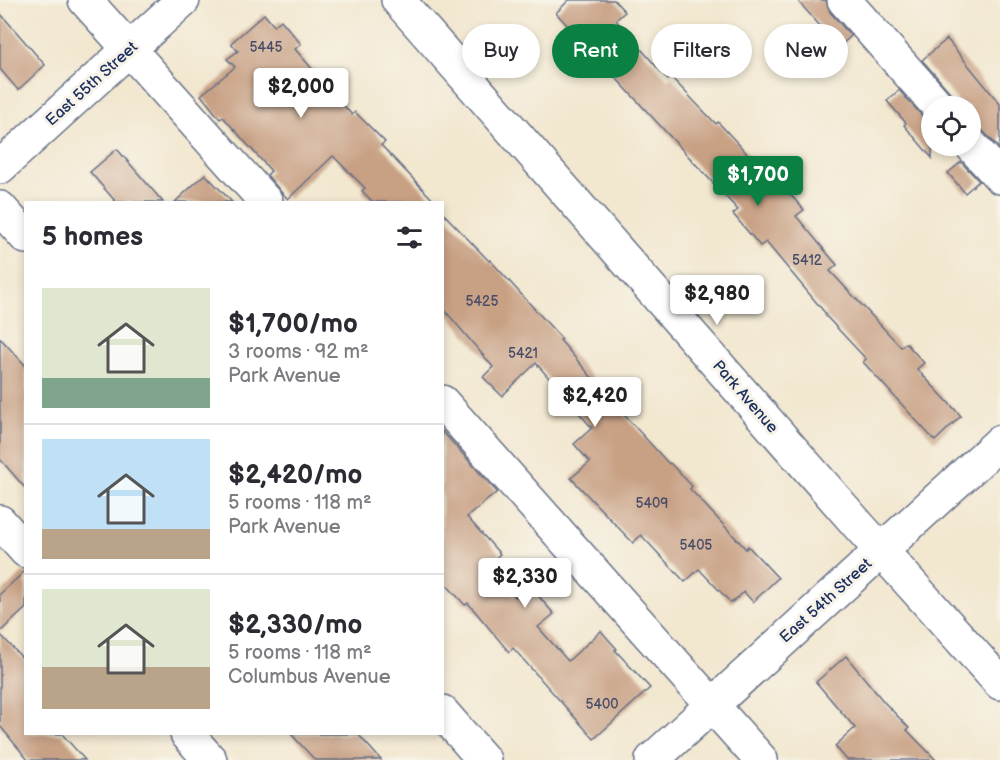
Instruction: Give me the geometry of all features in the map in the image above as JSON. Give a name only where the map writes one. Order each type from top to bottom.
[{"type":"street","points":[[86,0],[265,201]]},
{"type":"street","name":"East 55th Street","points":[[0,167],[183,0]]},
{"type":"street","name":"Park Avenue","points":[[398,0],[881,551],[1000,683]]},
{"type":"street","points":[[844,0],[929,96]]},
{"type":"street","points":[[981,156],[1000,177]]},
{"type":"street","points":[[0,208],[24,235]]},
{"type":"street","points":[[444,404],[761,760]]},
{"type":"street","name":"East 54th Street","points":[[652,760],[1000,442]]},
{"type":"street","points":[[0,522],[24,549]]},
{"type":"street","points":[[444,714],[484,760]]},
{"type":"street","points":[[188,735],[210,760]]},
{"type":"building","points":[[569,0],[614,0],[625,12],[616,20],[619,24],[566,24],[556,13]]},
{"type":"building","points":[[797,0],[826,0],[830,12],[840,24],[818,24]]},
{"type":"building","points":[[0,13],[45,65],[18,90],[0,69]]},
{"type":"building","points":[[264,14],[274,26],[281,20],[301,44],[295,49],[352,115],[355,112],[385,142],[381,145],[434,201],[372,201],[362,191],[365,188],[333,156],[288,199],[267,175],[271,171],[223,117],[220,119],[201,95],[235,67],[227,59],[238,51],[231,43]]},
{"type":"building","points":[[947,39],[1000,104],[1000,149],[981,129],[981,96],[953,96],[922,60]]},
{"type":"building","points":[[639,47],[651,60],[651,78],[668,80],[672,78],[716,124],[718,122],[778,187],[781,184],[804,210],[796,216],[837,265],[830,271],[901,347],[906,343],[924,363],[917,369],[961,416],[935,441],[863,362],[866,359],[825,315],[766,242],[760,246],[733,214],[738,210],[616,78],[639,78]]},
{"type":"building","points":[[899,90],[921,115],[921,145],[904,125],[906,123],[887,101]]},
{"type":"building","points":[[117,149],[162,201],[115,201],[90,172]]},
{"type":"building","points":[[961,162],[979,181],[965,193],[948,173]]},
{"type":"building","points":[[205,174],[231,201],[176,201]]},
{"type":"building","points":[[444,214],[490,260],[562,339],[560,340],[616,406],[692,486],[690,489],[746,549],[748,546],[778,578],[753,602],[744,592],[731,603],[699,569],[685,582],[641,535],[633,543],[571,478],[590,462],[574,444],[592,428],[536,363],[502,396],[483,377],[493,367],[444,309]]},
{"type":"building","points":[[0,338],[24,364],[24,487],[0,459]]},
{"type":"building","points":[[444,433],[497,492],[467,517],[500,554],[487,566],[515,597],[530,586],[554,614],[538,627],[568,661],[601,631],[650,688],[594,739],[513,648],[509,652],[468,603],[465,605],[444,582]]},
{"type":"building","points":[[24,572],[24,610],[0,632],[0,594]]},
{"type":"building","points":[[0,634],[24,660],[24,735],[63,735],[85,760],[28,760],[0,726]]},
{"type":"building","points":[[846,656],[909,728],[907,730],[936,760],[847,760],[835,746],[855,728],[816,682]]},
{"type":"building","points":[[292,735],[359,735],[381,760],[315,760]]}]
